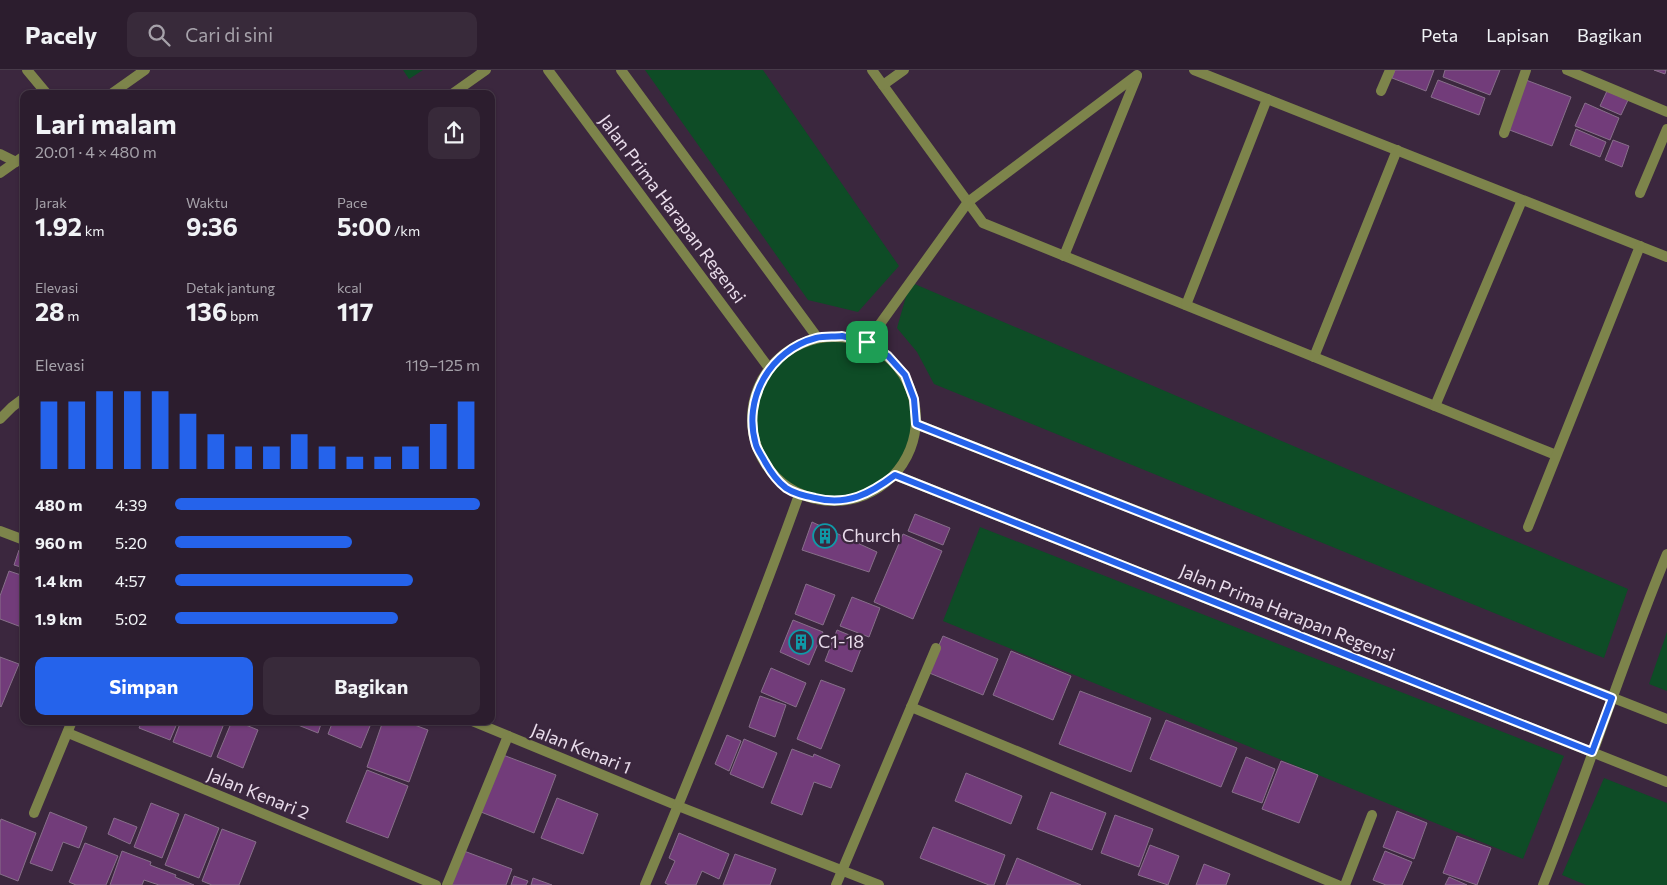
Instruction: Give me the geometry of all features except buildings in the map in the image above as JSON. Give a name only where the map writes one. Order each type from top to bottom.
[{"type":"street","points":[[27,70],[44,90]]},
{"type":"street","points":[[117,90],[145,70]]},
{"type":"street","points":[[458,90],[486,70]]},
{"type":"street","name":"Jalan Prima Harapan Regensi","points":[[548,70],[769,368]]},
{"type":"street","points":[[621,70],[817,338]]},
{"type":"street","points":[[872,70],[983,223],[1556,455]]},
{"type":"street","points":[[883,85],[904,70]]},
{"type":"street","points":[[1194,70],[1667,257]]},
{"type":"street","points":[[1381,91],[1390,70]]},
{"type":"street","points":[[1504,133],[1526,70]]},
{"type":"street","points":[[1567,70],[1667,112]]},
{"type":"street","points":[[867,342],[968,202],[1138,72]]},
{"type":"street","points":[[1064,256],[1138,72]]},
{"type":"street","points":[[1186,305],[1267,99]]},
{"type":"street","points":[[1640,193],[1667,129]]},
{"type":"street","points":[[1314,357],[1397,150]]},
{"type":"street","points":[[0,154],[20,159]]},
{"type":"street","points":[[0,173],[20,159]]},
{"type":"street","points":[[1434,406],[1522,200]]},
{"type":"street","points":[[1528,527],[1640,246]]},
{"type":"street","points":[[842,336],[867,342],[888,356],[905,375],[914,399],[916,424],[910,451],[895,475],[878,489],[857,498],[825,501],[785,488],[769,469],[756,446],[752,419],[756,392],[769,368],[790,348],[817,338],[842,336]]},
{"type":"street","points":[[0,419],[20,401]]},
{"type":"street","points":[[916,424],[1667,719]]},
{"type":"street","name":"Jalan Prima Harapan Regensi","points":[[895,475],[1594,748],[1667,782]]},
{"type":"street","points":[[645,885],[778,554],[799,494]]},
{"type":"street","points":[[0,531],[20,538]]},
{"type":"street","points":[[1542,885],[1638,626],[1667,554]]},
{"type":"street","points":[[836,885],[936,648]]},
{"type":"street","points":[[911,707],[1338,885]]},
{"type":"street","points":[[34,813],[71,725]]},
{"type":"street","name":"Jalan Kenari 1","points":[[482,725],[678,806],[879,885]]},
{"type":"street","name":"Jalan Kenari 2","points":[[68,733],[436,885]]},
{"type":"street","points":[[447,885],[508,736]]},
{"type":"street","points":[[1345,885],[1372,815]]},
{"type":"green space","points":[[403,70],[423,70],[409,79]]},
{"type":"green space","points":[[645,70],[763,70],[899,266],[858,312],[808,300]]},
{"type":"green space","points":[[910,282],[1628,589],[1604,658],[934,384],[917,352],[897,328]]},
{"type":"green space","points":[[826,337],[842,337],[865,343],[880,351],[892,361],[902,373],[910,388],[916,411],[916,427],[910,450],[902,465],[892,477],[880,487],[865,495],[842,501],[826,501],[803,495],[788,487],[766,465],[756,443],[752,427],[752,411],[758,388],[766,373],[788,351],[810,341]]},
{"type":"green space","points":[[980,527],[1564,756],[1523,859],[943,621]]},
{"type":"green space","points":[[1667,632],[1667,691],[1649,684]]},
{"type":"green space","points":[[1604,778],[1667,803],[1667,885],[1586,885],[1562,875]]},
{"type":"place","name":"Church","points":[[825,536]]},
{"type":"place","name":"C1-18","points":[[801,642]]},
{"type":"route","points":[[842,336],[867,342],[888,356],[905,375],[914,399],[916,424],[1612,698],[1592,752],[895,475],[878,489],[857,498],[825,501],[785,488],[769,469],[756,446],[752,419],[756,392],[769,368],[790,348],[817,338],[842,336]]}]
